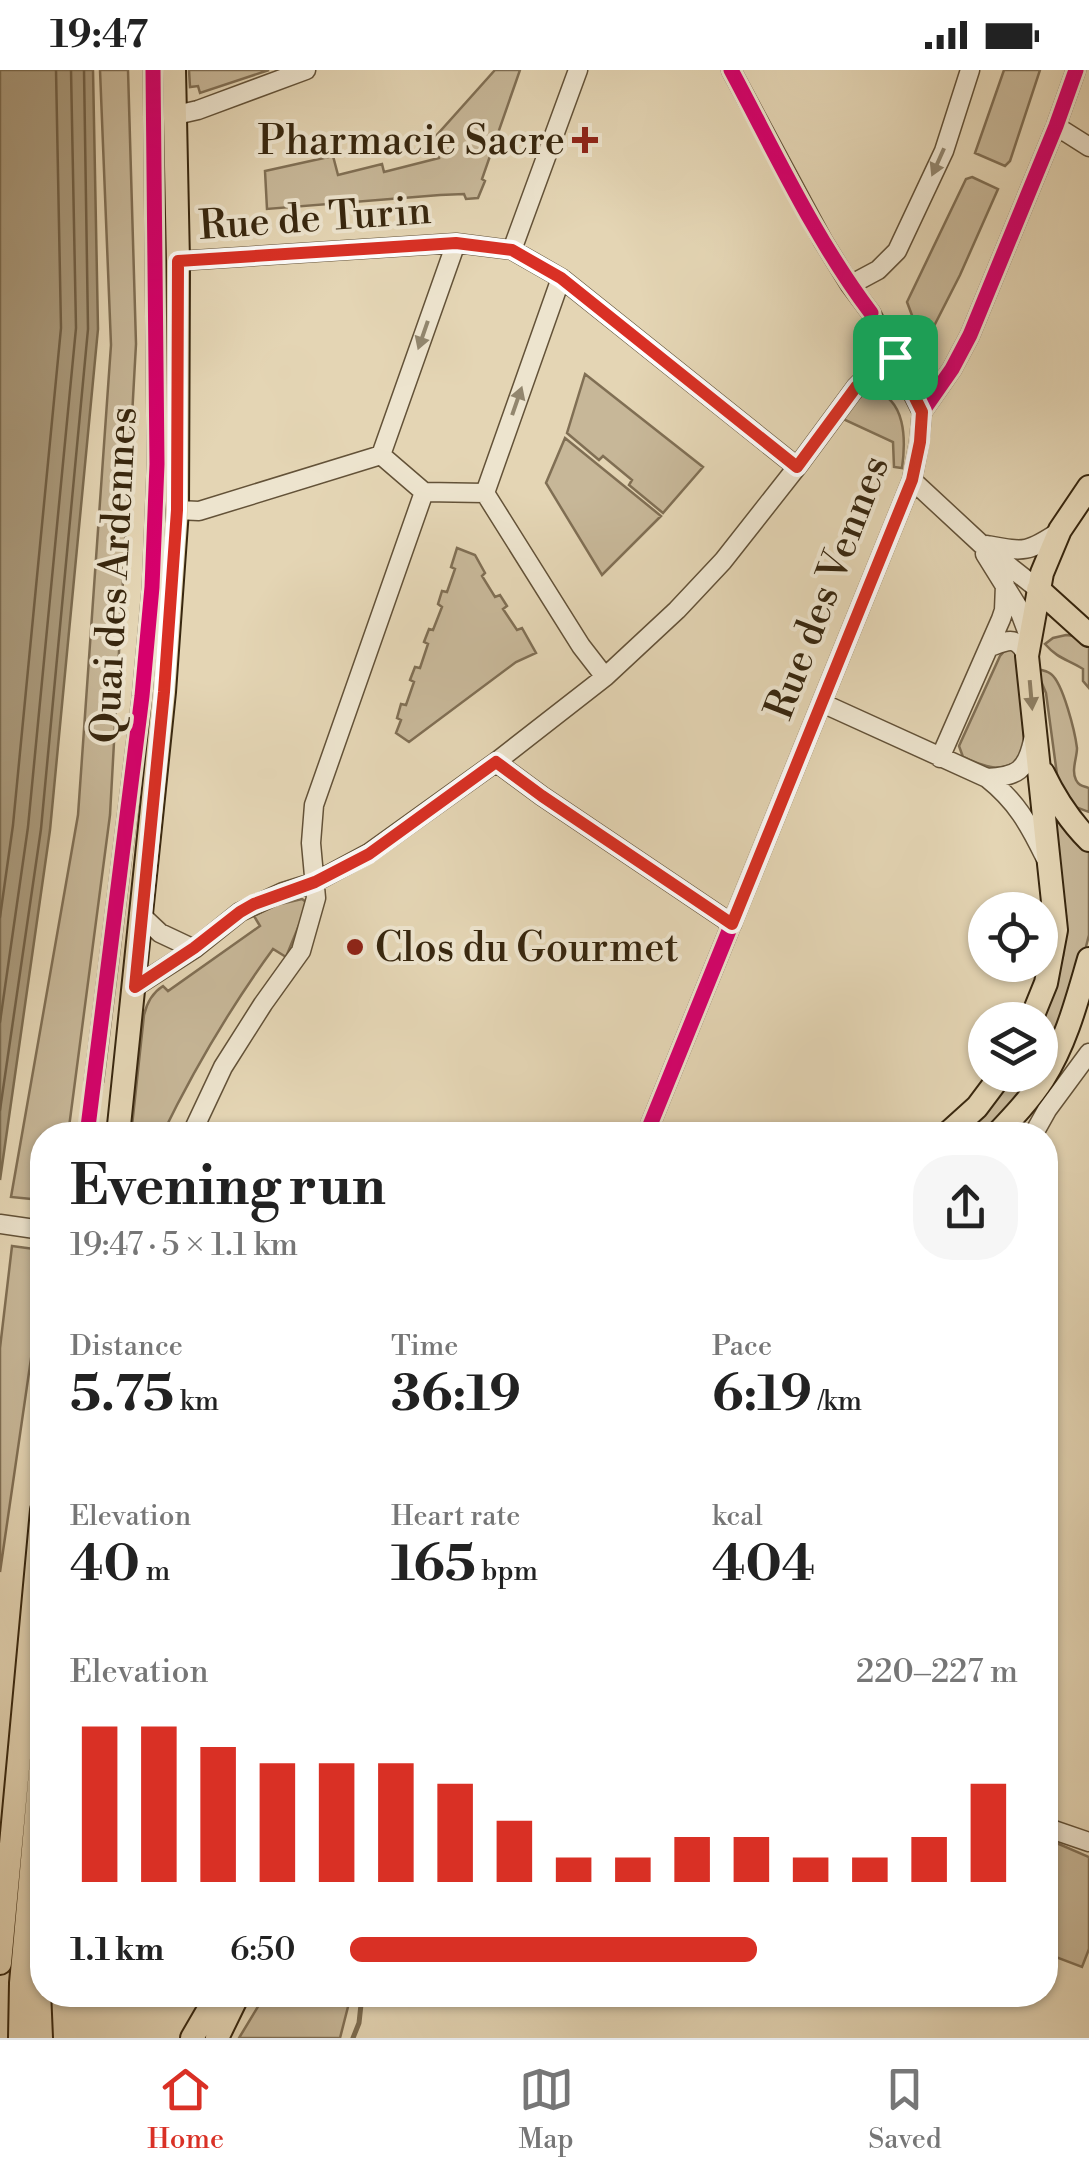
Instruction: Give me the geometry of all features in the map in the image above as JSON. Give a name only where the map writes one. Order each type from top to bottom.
[{"type":"main road","name":"Quai des Ardennes","points":[[119,1122],[164,692],[177,510],[174,70]]},
{"type":"main road","points":[[1038,1002],[1046,984],[1056,930],[1034,734],[1029,648],[1038,589],[1060,530],[1089,487]]},
{"type":"main road","points":[[1038,589],[1085,632]]},
{"type":"main road","points":[[1029,648],[1051,631],[1085,632]]},
{"type":"main road","points":[[1038,761],[1064,810],[1089,840]]},
{"type":"main road","points":[[1064,810],[1089,822]]},
{"type":"main road","points":[[1008,1122],[1044,1078],[1070,1022],[1089,959]]},
{"type":"main road","points":[[961,1122],[989,1092]]},
{"type":"main road","points":[[0,1963],[30,1638]]},
{"type":"main road","points":[[20,2038],[30,1882]]},
{"type":"main road","points":[[40,2007],[41,2038]]},
{"type":"main road","points":[[192,2038],[210,2007]]},
{"type":"main road","points":[[217,2038],[232,2007]]},
{"type":"street","name":"Quai des Ardennes","points":[[94,1081],[152,587],[157,464],[153,70]]},
{"type":"street","points":[[176,114],[198,110],[306,70]]},
{"type":"street","points":[[578,70],[512,250],[561,278],[797,467]]},
{"type":"street","points":[[731,70],[850,284],[871,313],[922,412]]},
{"type":"street","points":[[850,284],[878,270],[897,251],[944,152],[970,70]]},
{"type":"street","name":"Rue des Vennes","points":[[651,1122],[912,480],[922,412],[970,334],[1076,70]]},
{"type":"street","points":[[1056,126],[1089,146]]},
{"type":"street","points":[[381,455],[456,243]]},
{"type":"street","name":"Rue de Turin","points":[[178,261],[456,243],[512,250]]},
{"type":"street","points":[[485,493],[561,278]]},
{"type":"street","points":[[135,987],[254,904],[315,882],[369,854],[605,678],[723,561],[856,387],[895,357]]},
{"type":"street","points":[[381,455],[424,492],[485,493]]},
{"type":"street","points":[[177,510],[200,511],[381,455]]},
{"type":"street","points":[[912,480],[1038,589]]},
{"type":"street","points":[[197,1122],[223,1067],[302,951],[316,898],[311,843],[314,805],[424,492]]},
{"type":"street","points":[[485,493],[605,678]]},
{"type":"street","points":[[982,544],[1024,551],[1060,530]]},
{"type":"street","points":[[982,544],[1018,606],[1029,648]]},
{"type":"street","points":[[940,758],[990,647],[1004,610],[1006,584]]},
{"type":"street","points":[[990,647],[1014,641],[1029,648]]},
{"type":"street","points":[[822,703],[987,778],[1023,814],[1050,867]]},
{"type":"street","points":[[987,778],[1006,777],[1020,770],[1031,753],[1034,734]]},
{"type":"street","points":[[496,762],[732,924]]},
{"type":"street","points":[[142,916],[160,932],[194,948]]},
{"type":"street","points":[[1041,1122],[1089,1054]]},
{"type":"street","points":[[1016,1113],[1023,1122]]},
{"type":"street","points":[[0,1224],[30,1228]]},
{"type":"street","points":[[1058,1831],[1089,1842]]},
{"type":"shaded area","points":[[100,70],[128,70],[136,344],[110,815],[70,1122],[30,1122],[30,1199],[11,1197],[78,815],[111,345]]},
{"type":"shaded area","points":[[189,70],[269,70],[200,93],[198,86],[190,87]]},
{"type":"shaded area","points":[[495,70],[520,70],[478,198],[440,195],[267,209],[265,171],[333,156],[338,175],[382,164],[384,172],[439,158],[436,136]]},
{"type":"shaded area","points":[[1004,70],[1040,70],[1005,166],[975,153]]},
{"type":"shaded area","points":[[972,177],[998,189],[960,275],[927,335],[913,318],[907,302],[966,179]]},
{"type":"shaded area","points":[[585,374],[703,467],[663,513],[629,485],[632,480],[603,456],[599,460],[567,433]]},
{"type":"shaded area","points":[[873,391],[884,395],[898,411],[904,445],[902,468],[894,467],[893,442],[843,419],[859,398]]},
{"type":"shaded area","points":[[565,438],[661,516],[602,575],[546,483]]},
{"type":"shaded area","points":[[457,548],[475,555],[495,597],[500,595],[507,606],[503,609],[517,630],[522,628],[536,653],[516,662],[409,742],[396,733],[401,720],[397,718],[401,704],[406,705],[415,667],[420,668],[429,629],[433,630],[442,607],[438,604],[455,569],[451,567]]},
{"type":"shaded area","points":[[1066,635],[1089,644],[1089,688],[1083,681],[1083,669],[1045,644]]},
{"type":"shaded area","points":[[1008,647],[1017,654],[1025,747],[1019,762],[991,767],[963,757],[959,746],[1000,656]]},
{"type":"shaded area","points":[[1036,669],[1051,674],[1064,697],[1077,748],[1075,776],[1078,784],[1089,788],[1089,812],[1070,805],[1058,782],[1046,693]]},
{"type":"shaded area","points":[[1054,810],[1069,833],[1089,852],[1089,935],[1076,985],[1058,1028],[1058,1002],[1049,1002],[1058,982],[1066,916],[1052,823]]},
{"type":"shaded area","points":[[302,899],[306,902],[286,957],[273,949],[257,971],[213,1039],[169,1122],[132,1122],[148,1002],[163,986],[168,991],[260,926],[254,916],[276,905]]},
{"type":"shaded area","points":[[1001,1092],[1024,1092],[1000,1122],[976,1122]]},
{"type":"shaded area","points":[[12,1246],[30,1248],[30,1366],[0,1572],[0,1348]]},
{"type":"shaded area","points":[[1058,1844],[1089,1857],[1089,1949],[1082,1967],[1058,1958]]},
{"type":"shaded area","points":[[258,2007],[348,2007],[340,2038],[239,2038]]},
{"type":"water","points":[[0,70],[93,70],[98,329],[50,830],[0,1180]]},
{"type":"waterway","points":[[353,2038],[361,2007]]},
{"type":"cycle path","points":[[89,1122],[152,587],[157,464],[153,70]]},
{"type":"cycle path","points":[[731,70],[814,225],[871,313]]},
{"type":"cycle path","points":[[651,1122],[912,480],[922,412],[970,335],[1076,70]]},
{"type":"place","name":"Pharmacie Sacre","points":[[585,140]]},
{"type":"place","name":"Clos du Gourmet","points":[[355,947]]},
{"type":"route","points":[[456,243],[512,250],[561,278],[797,467],[856,387],[895,357],[922,412],[912,480],[732,924],[496,762],[369,854],[315,882],[254,904],[135,987],[164,692],[177,510],[178,261],[456,243]]}]
